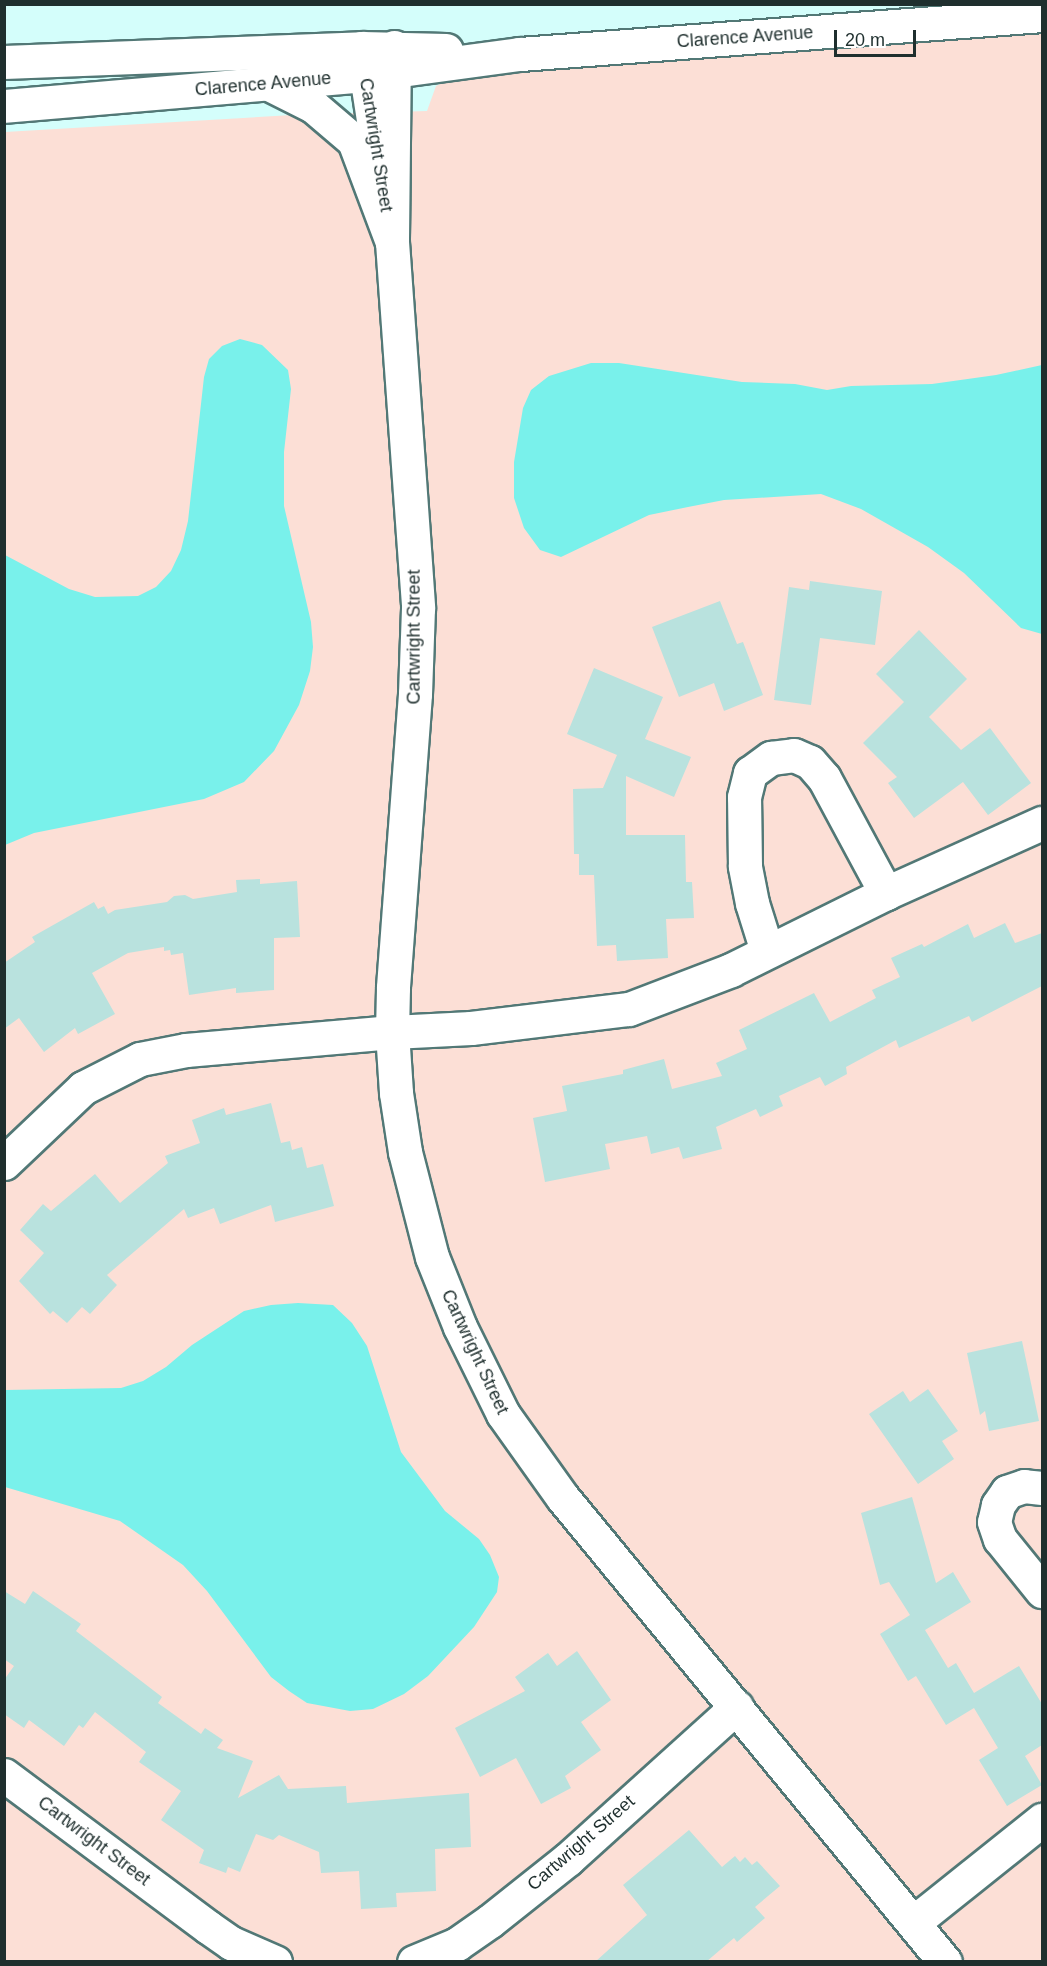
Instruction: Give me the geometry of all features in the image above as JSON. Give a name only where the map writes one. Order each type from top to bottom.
[{"type":"street","name":"Clarence Avenue","points":[[4,62],[363,62],[520,54],[1042,15]]},
{"type":"street","name":"Cartwright Street","points":[[395,60],[392,242],[418,608],[415,694],[393,988],[393,1032],[396,1094],[405,1152],[432,1257],[460,1327],[503,1414],[563,1498],[945,1962]]},
{"type":"street","name":"Clarence Avenue","points":[[4,106],[269,84],[363,62]]},
{"type":"street","name":"Cartwright Street","points":[[363,62],[392,242]]},
{"type":"street","points":[[269,84],[314,106],[354,141],[392,242]]},
{"type":"street","points":[[768,951],[752,903],[745,866],[744,797],[750,773],[771,758],[794,755],[810,762],[824,778],[886,893]]},
{"type":"street","points":[[4,1162],[83,1088],[140,1059],[186,1050],[393,1032],[471,1028],[629,1009],[731,970],[886,893],[1042,823]]},
{"type":"street","points":[[1042,1488],[1024,1486],[1007,1492],[998,1505],[994,1522],[1000,1539],[1042,1591]]},
{"type":"street","name":"Cartwright Street","points":[[414,1962],[457,1944],[568,1859],[736,1707]]},
{"type":"street","name":"Cartwright Street","points":[[4,1775],[208,1927],[231,1942],[275,1962]]},
{"type":"street","points":[[914,1922],[1042,1820]]},
{"type":"shaded area","points":[[1042,31],[1042,1961],[5,1962],[5,132],[292,115],[427,111],[436,86],[456,76],[521,68]]},
{"type":"water","points":[[240,339],[262,345],[288,370],[291,389],[284,452],[284,506],[311,622],[313,647],[310,671],[299,705],[274,751],[244,782],[204,799],[34,833],[5,845],[5,555],[69,589],[95,597],[138,596],[156,587],[171,571],[181,550],[188,521],[204,377],[209,359],[222,346]]},
{"type":"water","points":[[591,363],[619,363],[742,382],[795,384],[827,390],[851,386],[932,384],[996,375],[1042,365],[1042,634],[1021,628],[964,573],[928,547],[861,509],[821,494],[724,500],[688,507],[649,515],[561,557],[540,550],[524,528],[514,498],[514,462],[523,408],[531,390],[549,376]]},
{"type":"water","points":[[298,1303],[333,1305],[352,1323],[367,1346],[401,1452],[445,1511],[479,1539],[490,1555],[499,1577],[497,1592],[474,1627],[428,1676],[404,1694],[373,1709],[350,1711],[307,1703],[289,1691],[271,1677],[207,1591],[183,1565],[120,1521],[5,1487],[5,1390],[121,1388],[143,1381],[166,1367],[192,1345],[244,1311],[271,1305]]},
{"type":"building","points":[[810,581],[882,591],[875,645],[820,638],[811,705],[774,700],[789,587],[809,590]]},
{"type":"building","points":[[720,601],[737,644],[743,642],[763,695],[724,711],[714,683],[679,697],[652,627]]},
{"type":"building","points":[[919,630],[967,679],[929,717],[961,750],[990,728],[1031,783],[988,815],[963,782],[914,818],[888,783],[897,777],[863,743],[904,702],[876,674]]},
{"type":"building","points":[[594,668],[663,697],[645,739],[691,757],[674,797],[626,776],[626,835],[685,835],[686,882],[692,882],[694,918],[666,919],[668,958],[617,961],[616,945],[597,946],[594,875],[579,875],[579,854],[574,854],[573,789],[603,788],[617,755],[567,734]]},
{"type":"building","points":[[260,879],[260,884],[297,881],[300,937],[274,938],[274,990],[236,993],[236,988],[189,995],[183,953],[171,955],[170,950],[164,951],[164,947],[128,953],[92,973],[115,1014],[78,1034],[75,1028],[44,1052],[19,1018],[4,1029],[4,963],[35,942],[32,937],[94,902],[98,909],[104,906],[108,914],[115,910],[167,902],[174,896],[185,895],[193,899],[237,892],[236,880]]},
{"type":"building","points":[[1005,923],[1015,943],[1042,933],[1042,986],[972,1022],[969,1016],[899,1048],[896,1040],[846,1067],[847,1074],[825,1086],[820,1077],[779,1096],[783,1106],[760,1117],[756,1109],[716,1127],[722,1149],[683,1159],[679,1147],[651,1154],[647,1136],[605,1144],[610,1169],[545,1182],[533,1118],[567,1111],[562,1086],[623,1074],[623,1070],[664,1059],[672,1089],[722,1076],[716,1063],[747,1049],[739,1030],[814,993],[830,1022],[876,998],[872,990],[900,977],[891,958],[922,944],[924,947],[968,924],[974,938]]},
{"type":"building","points":[[271,1103],[281,1143],[290,1141],[292,1150],[302,1147],[307,1168],[323,1164],[334,1206],[275,1222],[271,1205],[220,1224],[214,1208],[188,1218],[184,1209],[107,1275],[117,1285],[90,1314],[82,1307],[67,1323],[53,1311],[50,1314],[19,1281],[44,1253],[20,1230],[43,1204],[51,1211],[95,1174],[120,1203],[168,1163],[165,1156],[200,1143],[192,1120],[224,1108],[226,1115]]},
{"type":"building","points":[[1022,1341],[1039,1421],[989,1431],[985,1411],[980,1415],[967,1353]]},
{"type":"building","points":[[928,1389],[958,1431],[942,1441],[954,1459],[918,1484],[869,1414],[903,1391],[910,1402]]},
{"type":"building","points":[[912,1497],[936,1583],[953,1572],[971,1602],[925,1630],[948,1668],[956,1663],[974,1693],[1019,1666],[1042,1704],[1042,1745],[1025,1756],[1042,1785],[1007,1806],[979,1760],[998,1748],[974,1708],[946,1725],[916,1676],[908,1681],[880,1634],[910,1615],[889,1582],[880,1585],[861,1513]]},
{"type":"building","points":[[4,1591],[25,1604],[33,1591],[81,1624],[76,1631],[162,1697],[158,1703],[201,1734],[205,1728],[223,1740],[217,1748],[253,1761],[238,1798],[279,1775],[288,1789],[346,1786],[347,1803],[469,1793],[471,1847],[435,1849],[436,1891],[396,1893],[397,1907],[361,1909],[359,1871],[321,1873],[319,1852],[279,1835],[273,1840],[256,1834],[240,1872],[228,1867],[226,1873],[199,1863],[204,1850],[161,1820],[181,1791],[139,1762],[146,1752],[95,1712],[83,1728],[79,1725],[64,1746],[29,1720],[24,1728],[4,1714],[4,1680],[14,1666],[4,1659]]},
{"type":"building","points":[[577,1651],[611,1700],[581,1722],[601,1750],[565,1776],[571,1788],[541,1804],[516,1758],[480,1777],[455,1728],[525,1691],[515,1677],[548,1653],[557,1666]]},
{"type":"building","points":[[689,1830],[722,1867],[735,1856],[740,1862],[745,1857],[752,1865],[757,1861],[780,1886],[755,1907],[765,1918],[737,1942],[734,1938],[706,1962],[595,1962],[647,1915],[623,1885]]}]
